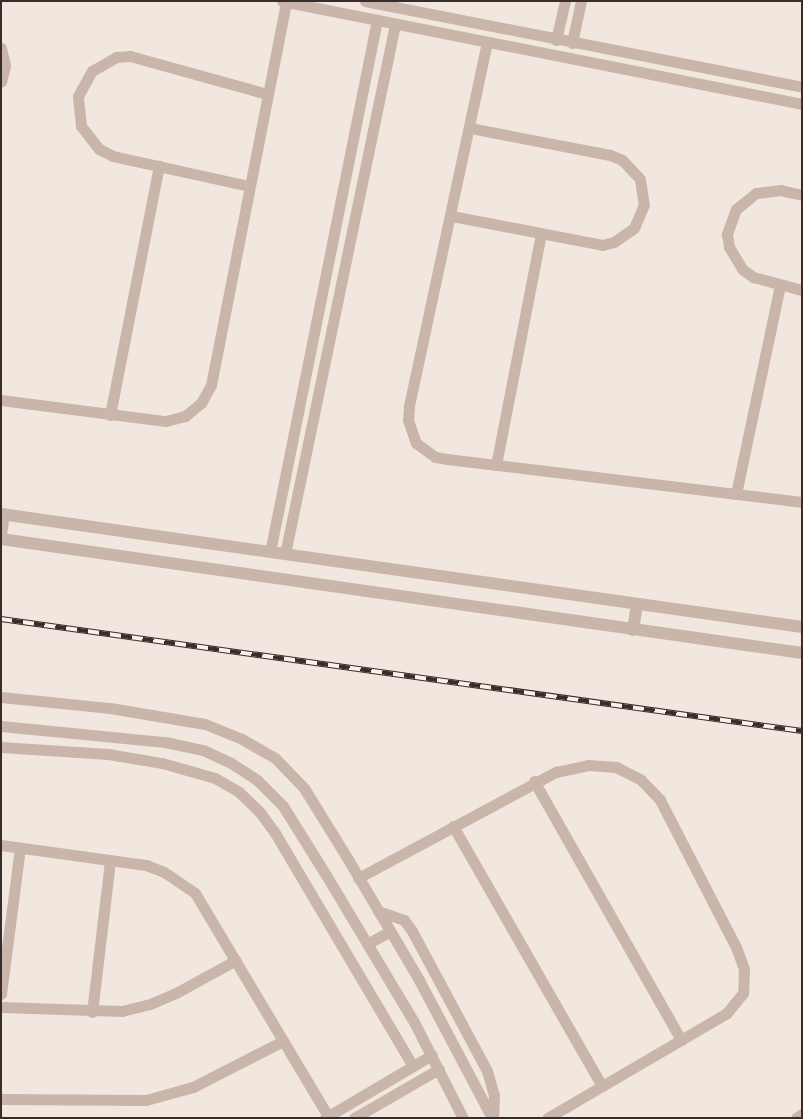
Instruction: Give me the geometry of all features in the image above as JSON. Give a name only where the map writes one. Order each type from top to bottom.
[{"type":"street","points":[[365,1],[802,87]]},
{"type":"street","points":[[556,40],[565,1]]},
{"type":"street","points":[[572,43],[581,1]]},
{"type":"street","points":[[1,400],[110,415],[176,420],[194,410],[207,394],[284,2],[327,6],[395,24],[802,104]]},
{"type":"street","points":[[270,552],[377,20]]},
{"type":"street","points":[[285,554],[395,24]]},
{"type":"street","points":[[487,42],[408,420],[416,443],[436,457],[802,502]]},
{"type":"street","points":[[1,48],[5,66],[1,82]]},
{"type":"street","points":[[638,71],[642,54]]},
{"type":"street","points":[[249,186],[113,156],[99,149],[81,126],[78,96],[88,77],[103,63],[130,56],[267,94]]},
{"type":"street","points":[[368,69],[384,72]]},
{"type":"street","points":[[452,216],[602,245],[625,236],[637,223],[644,205],[640,179],[632,168],[610,155],[470,128]]},
{"type":"street","points":[[110,415],[159,166]]},
{"type":"street","points":[[802,195],[782,190],[756,193],[736,209],[730,221],[729,247],[734,259],[753,277],[802,290]]},
{"type":"street","points":[[496,465],[542,234]]},
{"type":"street","points":[[736,494],[780,285]]},
{"type":"street","points":[[279,505],[294,508]]},
{"type":"street","points":[[1,534],[3,514],[802,627]]},
{"type":"street","points":[[1,539],[802,653]]},
{"type":"street","points":[[633,630],[637,604]]},
{"type":"street","points":[[1,697],[165,717],[205,724],[242,739],[276,759],[304,788],[390,930],[492,1118]]},
{"type":"street","points":[[1,726],[59,730],[165,742],[203,750],[231,763],[257,780],[283,806],[316,860],[432,1055],[463,1118]]},
{"type":"street","points":[[57,750],[59,730]]},
{"type":"street","points":[[162,762],[165,742]]},
{"type":"street","points":[[1,747],[57,750],[162,762],[215,778],[239,792],[259,811],[299,871],[413,1066]]},
{"type":"street","points":[[358,878],[534,781],[588,765],[616,768],[641,780],[660,800],[736,947],[744,969],[742,993],[727,1013],[547,1118]]},
{"type":"street","points":[[534,781],[680,1040]]},
{"type":"street","points":[[453,826],[602,1086]]},
{"type":"street","points":[[1,845],[146,865],[180,881],[195,893],[236,960],[326,1117],[432,1055]]},
{"type":"street","points":[[1,994],[20,848]]},
{"type":"street","points":[[92,1012],[110,860]]},
{"type":"street","points":[[299,871],[316,860]]},
{"type":"street","points":[[378,911],[392,913],[412,931],[487,1071],[494,1095],[492,1118]]},
{"type":"street","points":[[366,944],[390,930]]},
{"type":"street","points":[[1,1007],[92,1012],[122,1010],[150,1004],[236,960]]},
{"type":"street","points":[[1,1099],[154,1099],[193,1087],[283,1041]]},
{"type":"street","points":[[354,1118],[439,1069]]},
{"type":"street","points":[[796,1118],[802,1114]]},
{"type":"railway","points":[[1,619],[802,731]]}]
